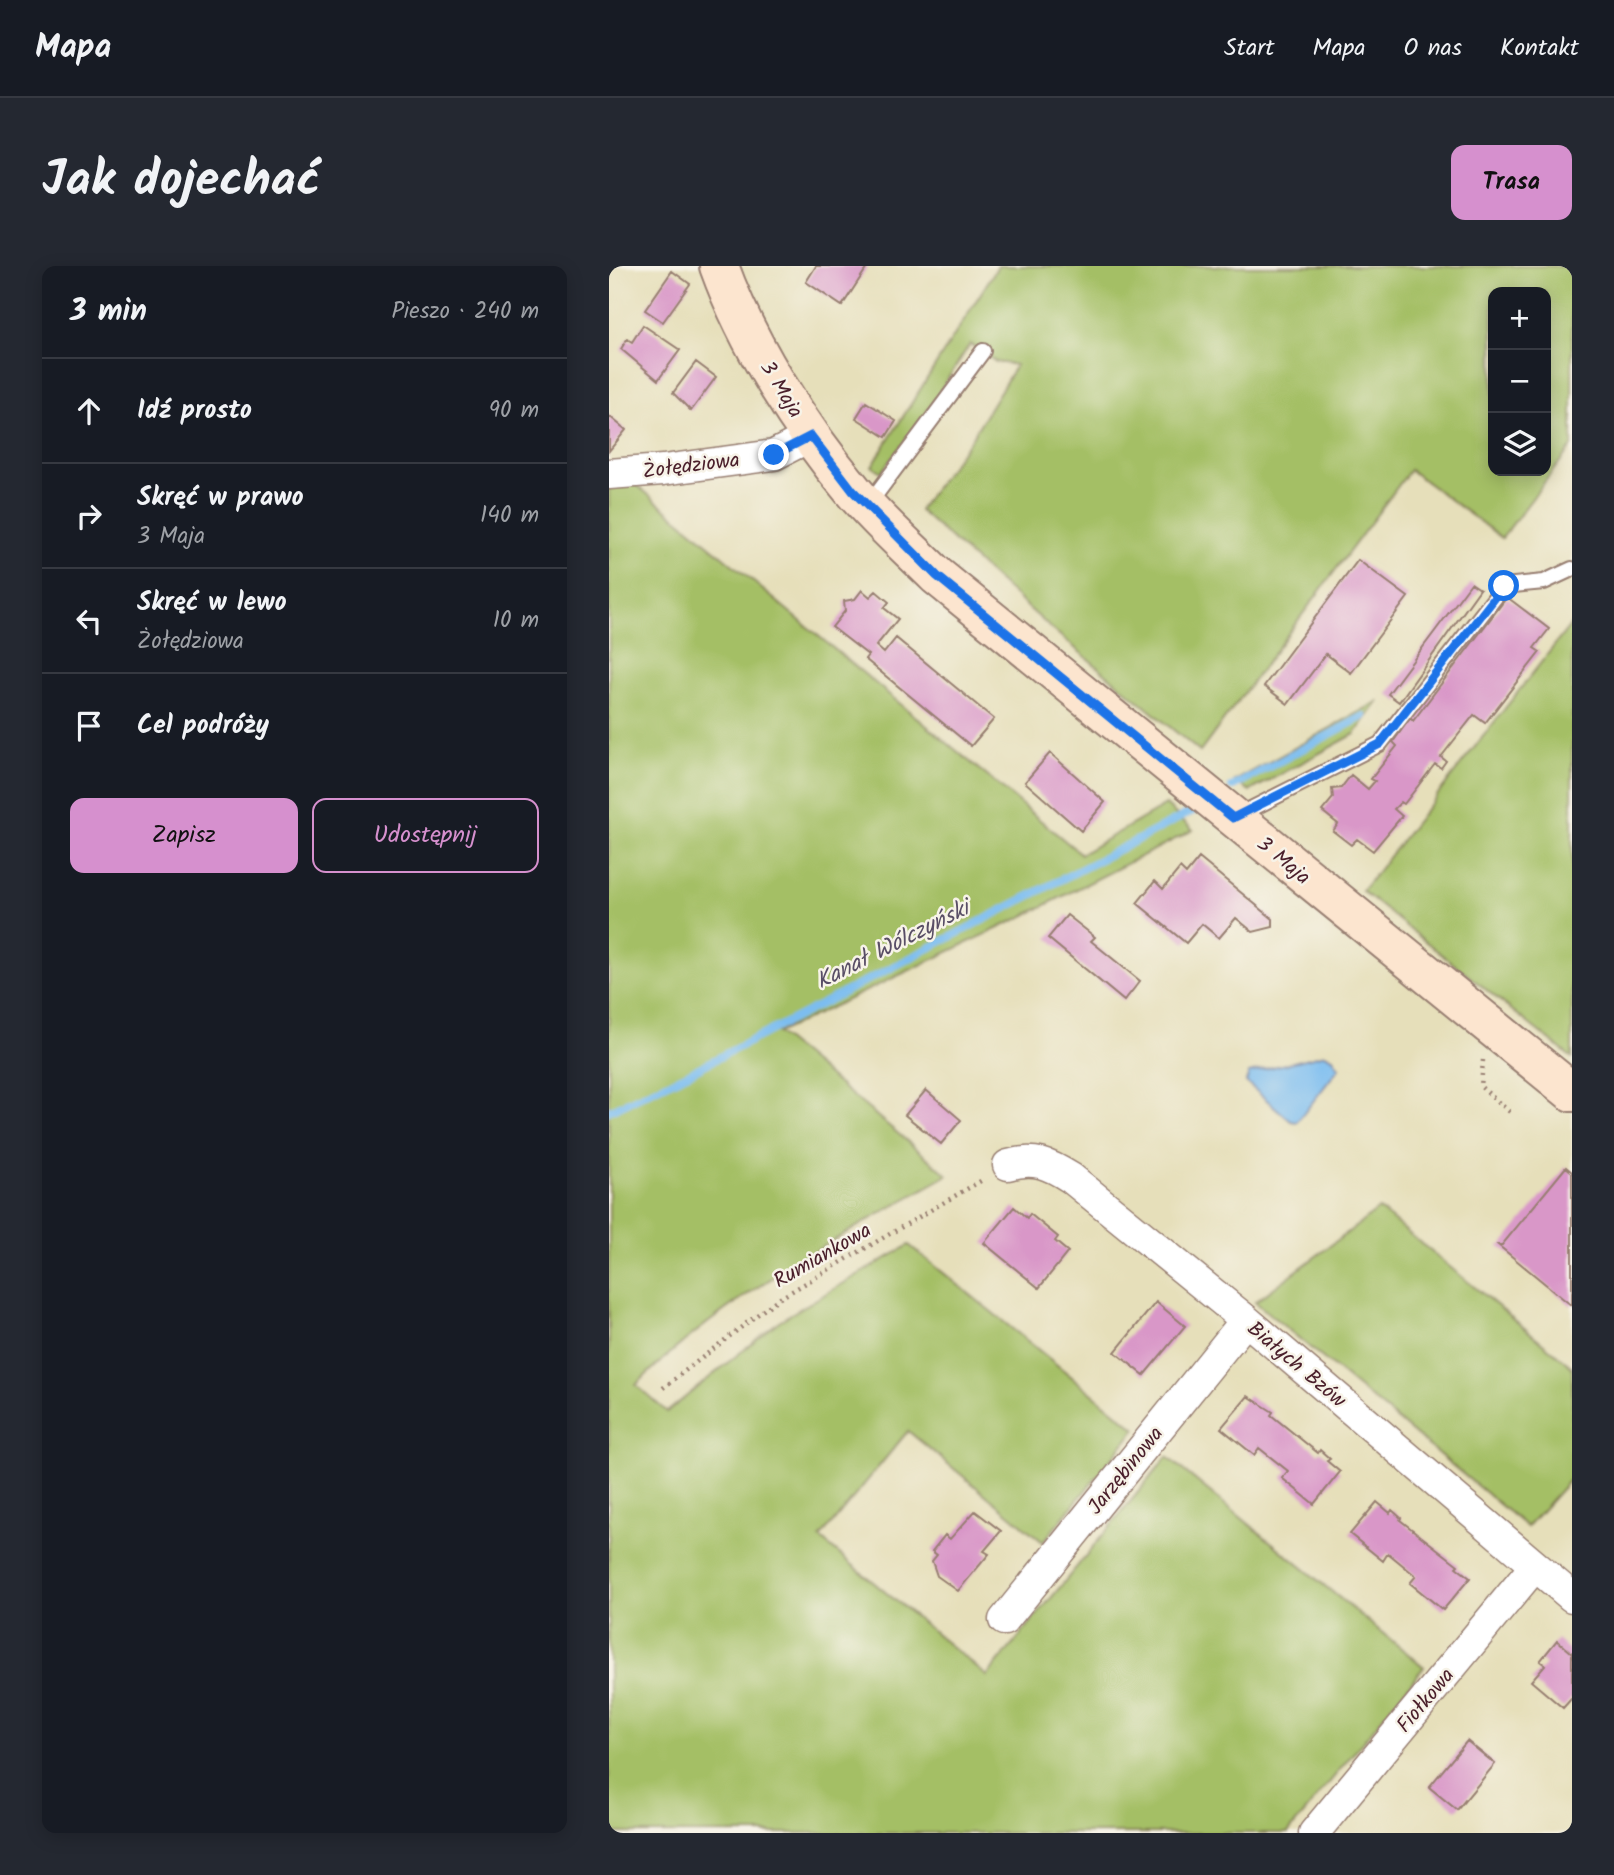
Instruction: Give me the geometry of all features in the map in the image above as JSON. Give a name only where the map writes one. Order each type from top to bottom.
[{"type":"street","name":"3 Maja","points":[[719,266],[744,322],[811,436],[867,506],[937,576],[1572,1091]]},
{"type":"street","name":"Żołędziowa","points":[[609,474],[663,470],[774,455],[811,436]]},
{"type":"street","name":"Białych Bzów","points":[[1008,1165],[1024,1160],[1040,1161],[1071,1178],[1247,1320],[1572,1597]]},
{"type":"street","name":"Jarzębinowa","points":[[1003,1620],[1247,1320]]},
{"type":"street","name":"Fiołkowa","points":[[1314,1833],[1535,1566]]},
{"type":"lane","points":[[867,506],[983,351]]},
{"type":"lane","points":[[1233,818],[1380,744],[1504,586],[1544,582],[1572,569]]},
{"type":"path","points":[[1483,1059],[1481,1087],[1511,1113]]},
{"type":"path","name":"Rumiankowa","points":[[663,1388],[775,1301],[1008,1165]]},
{"type":"green space","points":[[998,266],[1572,266],[1572,446],[1551,474],[1551,287],[1488,287],[1488,476],[1549,476],[1502,538],[1410,470],[1200,752],[1051,628],[919,510],[971,439],[1016,365],[996,362],[970,344],[924,416],[881,472],[872,466]]},
{"type":"green space","points":[[632,481],[1081,854],[1166,805],[1193,830],[1024,916],[777,1033],[948,1175],[825,1245],[745,1296],[707,1323],[636,1385],[667,1412],[779,1321],[909,1245],[1136,1429],[1043,1542],[908,1431],[820,1538],[987,1676],[1167,1457],[1424,1667],[1288,1833],[609,1833],[609,482]]},
{"type":"green space","points":[[1572,623],[1572,1058],[1362,891]]},
{"type":"green space","points":[[1379,701],[1355,734],[1250,791],[1235,781]]},
{"type":"green space","points":[[1379,1209],[1572,1367],[1572,1477],[1527,1527],[1255,1302]]},
{"type":"water","points":[[1325,1054],[1333,1058],[1339,1068],[1297,1122],[1291,1121],[1246,1082],[1249,1073]]},
{"type":"building","points":[[816,266],[868,266],[842,306],[806,282]]},
{"type":"building","points":[[672,271],[690,284],[663,322],[645,310]]},
{"type":"building","points":[[643,325],[680,350],[658,380],[621,349],[627,339],[632,342]]},
{"type":"building","points":[[696,362],[716,377],[691,411],[673,393]]},
{"type":"building","points":[[866,402],[896,421],[886,437],[856,418]]},
{"type":"building","points":[[609,416],[626,430],[609,451]]},
{"type":"building","points":[[1358,560],[1408,597],[1351,673],[1326,654],[1288,704],[1264,686]]},
{"type":"building","points":[[1471,583],[1480,589],[1399,702],[1388,694]]},
{"type":"building","points":[[862,590],[870,597],[876,591],[889,602],[884,608],[898,619],[876,646],[884,653],[896,638],[994,719],[971,746],[865,659],[868,655],[832,627],[845,611],[844,601],[855,599]]},
{"type":"building","points":[[1507,597],[1549,629],[1534,648],[1540,652],[1485,723],[1474,715],[1441,757],[1446,761],[1441,768],[1435,764],[1404,804],[1401,802],[1394,809],[1402,816],[1373,851],[1357,839],[1351,845],[1333,831],[1338,824],[1322,811],[1333,798],[1332,789],[1341,788],[1351,775],[1368,789],[1375,781],[1371,779],[1397,746],[1393,742],[1410,718],[1413,721]]},
{"type":"building","points":[[1050,753],[1105,802],[1081,831],[1025,782]]},
{"type":"building","points":[[1199,858],[1273,919],[1273,927],[1253,932],[1236,918],[1219,938],[1202,924],[1186,943],[1137,903],[1155,881],[1163,889],[1180,868],[1186,874]]},
{"type":"building","points":[[1067,915],[1095,937],[1091,941],[1140,981],[1124,1001],[1048,938]]},
{"type":"building","points":[[926,1090],[961,1120],[941,1144],[905,1115]]},
{"type":"building","points":[[1566,1167],[1572,1172],[1572,1306],[1498,1245],[1502,1245]]},
{"type":"building","points":[[1014,1207],[1027,1218],[1030,1214],[1058,1237],[1055,1241],[1068,1252],[1039,1288],[984,1243]]},
{"type":"building","points":[[1156,1302],[1185,1326],[1144,1375],[1115,1352]]},
{"type":"building","points":[[1248,1396],[1273,1412],[1271,1415],[1318,1453],[1320,1450],[1330,1459],[1327,1461],[1340,1472],[1314,1504],[1282,1478],[1288,1471],[1259,1448],[1254,1455],[1221,1428]]},
{"type":"building","points":[[1377,1502],[1390,1513],[1392,1510],[1400,1520],[1458,1565],[1456,1567],[1470,1578],[1443,1610],[1410,1583],[1416,1576],[1388,1553],[1383,1561],[1350,1534]]},
{"type":"building","points":[[975,1511],[1001,1531],[984,1551],[989,1554],[958,1591],[937,1576],[932,1561],[937,1555],[932,1551],[945,1535],[950,1539]]},
{"type":"building","points":[[1557,1640],[1572,1653],[1572,1698],[1563,1708],[1531,1681],[1545,1665],[1540,1661]]},
{"type":"building","points":[[1467,1741],[1495,1764],[1457,1810],[1429,1787]]},
{"type":"waterway","name":"Kanał Wólczyński","points":[[1232,787],[1364,716]]},
{"type":"waterway","name":"Kanał Wólczyński","points":[[609,1111],[687,1074],[1193,811]]},
{"type":"route","points":[[774,455],[811,436],[853,491],[937,576],[1233,818],[1380,744],[1504,586]]}]
